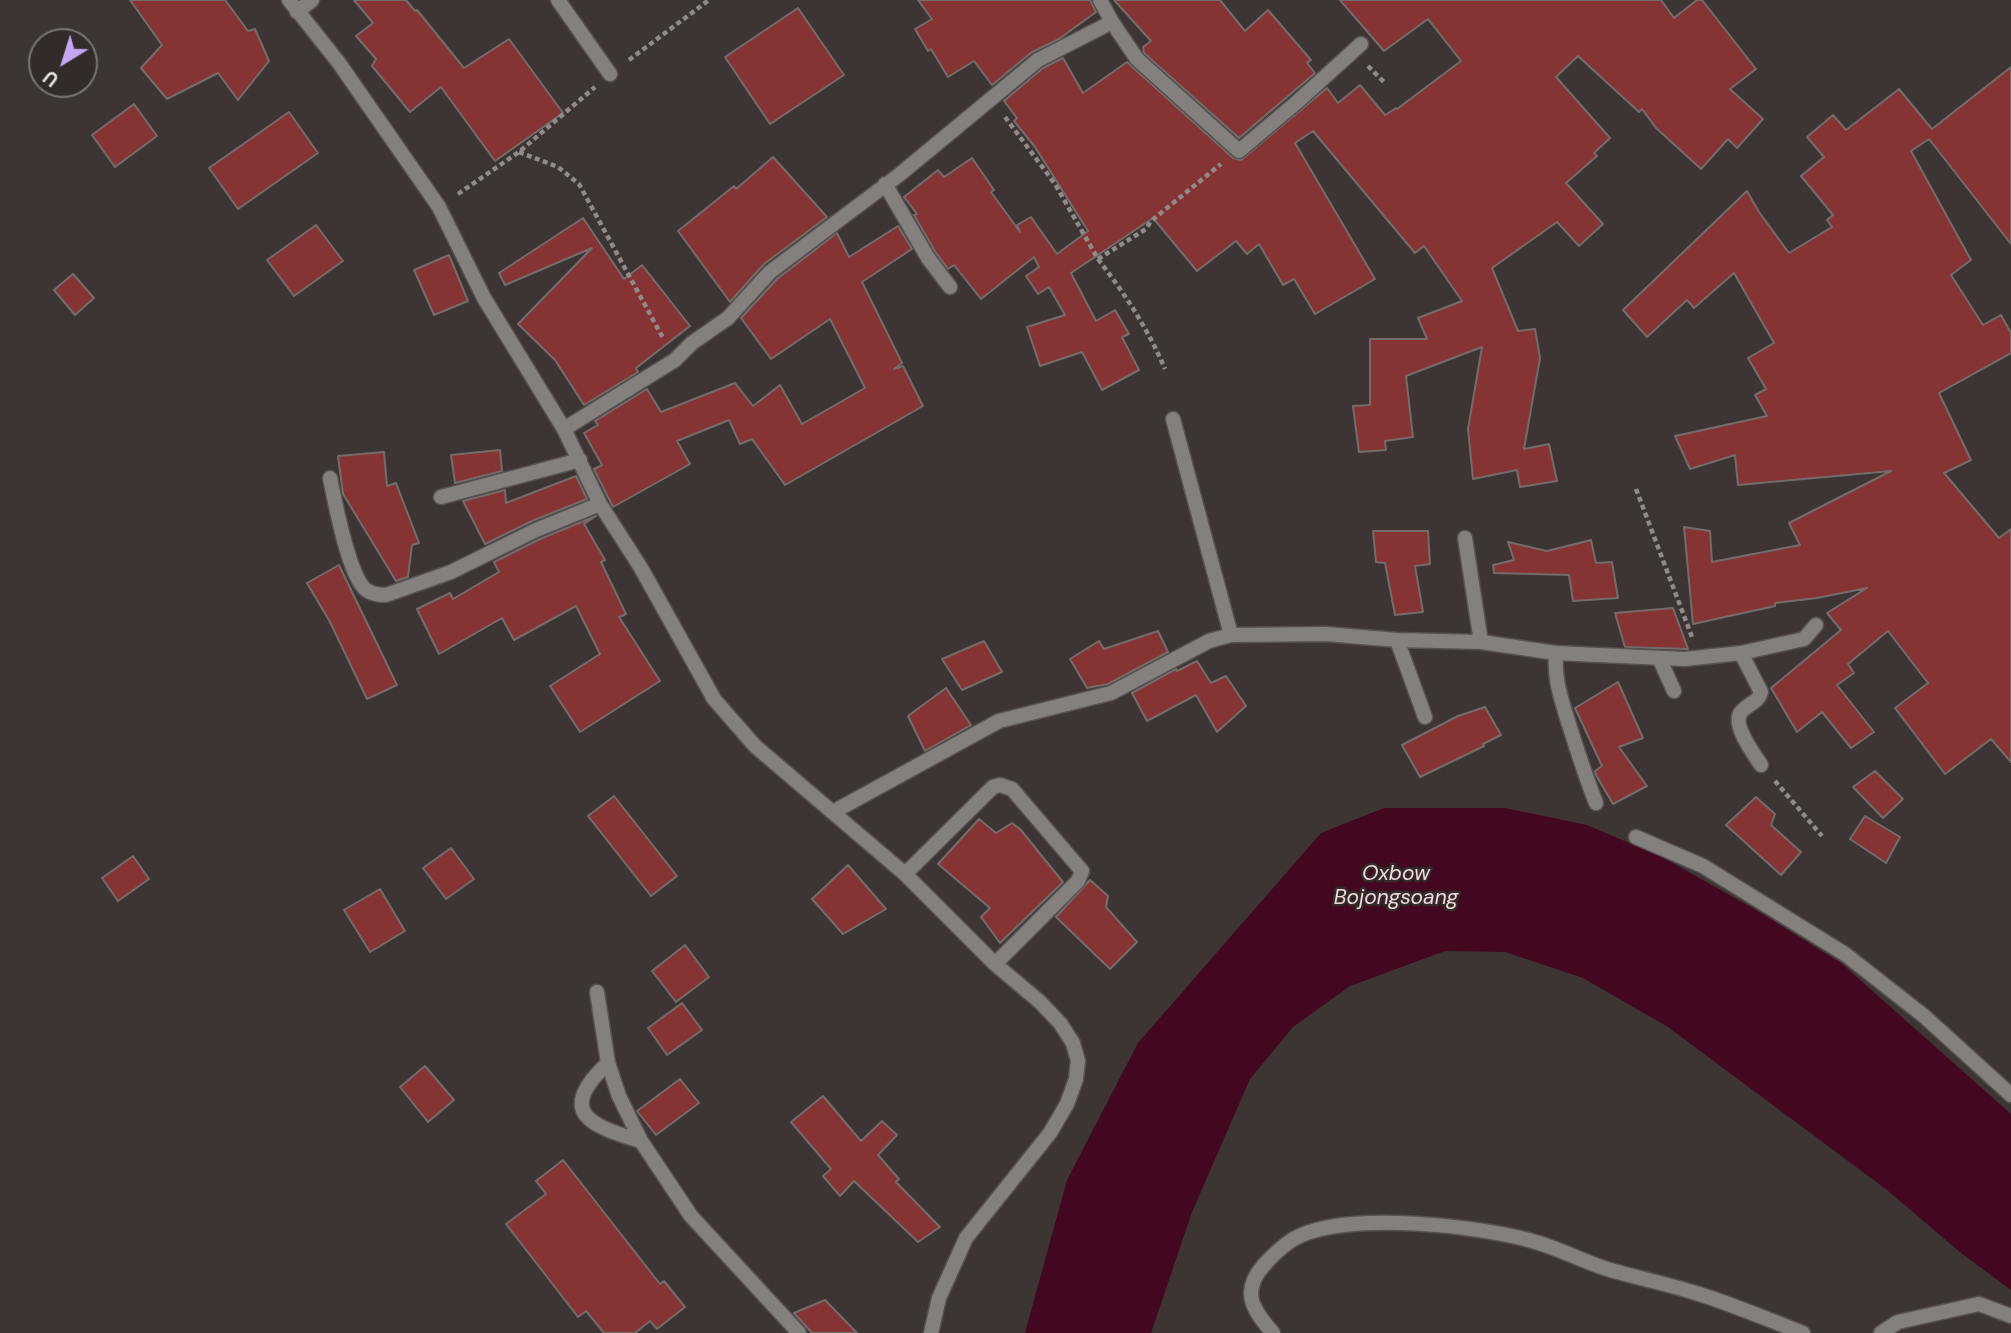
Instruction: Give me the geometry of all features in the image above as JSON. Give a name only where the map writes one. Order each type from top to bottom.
[{"type":"street","points":[[312,0],[293,6],[339,63],[439,207],[484,298],[564,429],[600,504],[641,568],[714,699],[755,746],[905,874],[995,964],[1040,1002],[1060,1023],[1073,1043],[1078,1061],[1076,1079],[1067,1104],[1050,1133],[966,1238],[939,1298],[931,1333]]},
{"type":"street","points":[[558,0],[610,74]]},
{"type":"street","points":[[1100,0],[1138,59],[1239,151],[1361,44]]},
{"type":"street","points":[[564,429],[675,360],[692,343],[728,318],[770,272],[885,184],[1038,60],[1112,22]]},
{"type":"street","points":[[885,184],[928,258],[950,287]]},
{"type":"street","points":[[1173,419],[1231,635]]},
{"type":"street","points":[[441,496],[580,460]]},
{"type":"street","points":[[330,478],[342,531],[362,586],[378,595],[386,595],[451,572],[536,530],[600,504]]},
{"type":"street","points":[[1465,538],[1481,642]]},
{"type":"street","points":[[833,812],[999,721],[1111,693],[1209,641],[1231,635],[1326,634],[1397,640],[1481,642],[1556,653],[1660,660],[1741,653],[1804,639],[1816,625]]},
{"type":"street","points":[[1397,640],[1425,717]]},
{"type":"street","points":[[1556,653],[1555,673],[1559,694],[1582,767],[1597,803]]},
{"type":"street","points":[[1741,653],[1760,692],[1759,698],[1741,712],[1738,721],[1743,736],[1761,765]]},
{"type":"street","points":[[1660,660],[1674,691]]},
{"type":"street","points":[[905,874],[993,787],[1000,785],[1012,789],[1082,871],[1078,881],[995,964]]},
{"type":"street","points":[[1636,837],[1703,866],[1845,954],[1924,1017],[2011,1095]]},
{"type":"street","points":[[597,992],[608,1063],[619,1096],[642,1141],[691,1216],[799,1333]]},
{"type":"street","points":[[608,1063],[594,1075],[581,1098],[581,1107],[587,1118],[598,1126],[642,1141]]},
{"type":"street","points":[[1273,1333],[1254,1311],[1251,1301],[1254,1278],[1265,1264],[1293,1239],[1346,1225],[1402,1223],[1482,1229],[1542,1244],[1605,1268],[1700,1294],[1803,1333]]},
{"type":"street","points":[[1881,1333],[1898,1322],[1979,1304],[2011,1316]]},
{"type":"path","points":[[439,207],[519,152],[610,74],[709,0]]},
{"type":"path","points":[[991,99],[1055,184],[1098,259],[1126,296],[1165,369]]},
{"type":"path","points":[[1098,259],[1146,229],[1152,220],[1239,151]]},
{"type":"path","points":[[519,152],[558,167],[579,184],[675,360]]},
{"type":"path","points":[[1636,489],[1699,658]]},
{"type":"path","points":[[1761,765],[1822,836]]},
{"type":"water","name":"Oxbow Bojongsoang","points":[[1384,808],[1505,808],[1587,825],[1662,857],[1756,910],[1841,963],[2011,1114],[2011,1290],[1961,1253],[1887,1190],[1668,1027],[1583,978],[1505,952],[1445,951],[1350,986],[1293,1027],[1250,1079],[1192,1212],[1151,1333],[1025,1333],[1067,1180],[1138,1043],[1321,833]]},
{"type":"building","points":[[130,0],[225,0],[248,31],[255,29],[269,61],[238,100],[218,73],[167,99],[141,68],[162,45]]},
{"type":"building","points":[[354,0],[406,0],[464,68],[509,39],[563,113],[495,161],[441,87],[410,112],[372,66],[376,59],[356,36],[373,23]]},
{"type":"building","points":[[918,0],[1090,0],[1096,12],[1059,39],[1032,52],[992,85],[974,61],[948,77],[915,29],[932,19]]},
{"type":"building","points":[[1114,0],[1220,0],[1245,31],[1268,10],[1311,60],[1307,63],[1315,73],[1239,138],[1144,53],[1143,47],[1151,41]]},
{"type":"building","points":[[1340,0],[1661,0],[1674,18],[1697,0],[1702,0],[1756,69],[1730,89],[1763,119],[1737,148],[1728,139],[1701,169],[1656,128],[1642,109],[1639,112],[1578,56],[1556,77],[1610,138],[1594,153],[1597,156],[1566,183],[1603,224],[1579,246],[1557,222],[1492,268],[1518,331],[1535,329],[1540,358],[1524,449],[1549,444],[1557,481],[1520,487],[1517,470],[1473,479],[1468,429],[1482,347],[1406,376],[1413,437],[1385,441],[1386,450],[1359,452],[1353,406],[1370,405],[1370,339],[1427,339],[1418,318],[1462,301],[1424,246],[1415,253],[1313,131],[1295,143],[1375,279],[1315,314],[1294,279],[1283,285],[1259,244],[1247,254],[1236,241],[1197,271],[1153,218],[1071,273],[1096,321],[1115,310],[1129,334],[1122,337],[1139,370],[1102,390],[1082,352],[1040,366],[1027,327],[1065,315],[1049,287],[1038,294],[1026,276],[1039,267],[1034,257],[981,299],[954,265],[948,269],[914,215],[917,214],[904,197],[938,170],[944,177],[972,158],[994,190],[991,192],[1020,232],[1017,225],[1031,217],[1057,254],[1088,231],[1035,147],[1014,121],[1017,118],[1004,101],[1043,68],[1063,58],[1083,93],[1127,62],[1233,158],[1241,160],[1327,88],[1338,103],[1360,85],[1385,115],[1461,61],[1428,19],[1384,51]]},
{"type":"building","points":[[798,8],[844,75],[770,124],[725,57]]},
{"type":"building","points":[[2011,67],[2011,244],[1929,139],[1911,151],[1971,260],[1951,275],[1983,325],[2001,315],[2011,333],[2011,353],[1939,393],[1971,460],[1944,473],[1999,538],[2011,529],[2011,762],[1991,739],[1945,774],[1895,708],[1928,683],[1888,631],[1848,664],[1854,673],[1837,685],[1874,732],[1851,748],[1822,712],[1797,732],[1771,688],[1841,630],[1827,613],[1867,588],[1775,603],[1775,606],[1693,624],[1684,527],[1710,531],[1712,562],[1800,545],[1789,523],[1891,471],[1738,485],[1735,455],[1690,469],[1675,436],[1767,416],[1755,395],[1766,389],[1748,358],[1774,343],[1734,273],[1694,308],[1687,300],[1647,337],[1623,310],[1747,191],[1789,253],[1832,227],[1827,220],[1833,215],[1801,176],[1824,157],[1807,137],[1833,115],[1846,130],[1899,89],[1932,129]]},
{"type":"building","points":[[134,104],[157,136],[115,167],[92,135]]},
{"type":"building","points":[[289,112],[318,153],[238,209],[209,168]]},
{"type":"building","points":[[773,157],[827,217],[764,264],[730,302],[678,231],[734,186],[736,189]]},
{"type":"building","points":[[583,218],[624,279],[642,265],[690,326],[636,368],[638,372],[584,405],[555,360],[518,324],[592,248],[505,285],[499,273]]},
{"type":"building","points":[[316,225],[343,261],[294,296],[267,260]]},
{"type":"building","points":[[898,226],[912,249],[862,282],[902,363],[894,369],[903,366],[923,406],[785,485],[752,439],[740,444],[729,420],[677,441],[690,464],[613,507],[594,469],[602,465],[584,433],[598,425],[595,421],[647,389],[661,412],[735,383],[753,406],[780,385],[802,424],[865,388],[830,319],[771,359],[741,318],[777,279],[837,233],[849,257]]},
{"type":"building","points":[[449,255],[468,301],[434,315],[414,270]]},
{"type":"building","points":[[73,274],[94,298],[75,315],[54,290]]},
{"type":"building","points":[[500,450],[502,471],[455,483],[451,455]]},
{"type":"building","points":[[384,452],[387,486],[396,483],[419,543],[412,545],[408,577],[396,581],[343,494],[338,456]]},
{"type":"building","points":[[576,476],[587,499],[485,544],[463,501],[505,490],[506,503]]},
{"type":"building","points":[[596,516],[584,524],[605,560],[601,562],[626,614],[619,617],[660,681],[580,732],[550,686],[600,654],[576,606],[514,640],[502,618],[439,654],[417,609],[450,593],[453,599],[499,572],[494,562]]},
{"type":"building","points":[[1373,531],[1428,531],[1430,564],[1415,566],[1423,612],[1395,615],[1385,563],[1376,562]]},
{"type":"building","points":[[1591,540],[1596,563],[1612,562],[1618,598],[1573,601],[1569,575],[1494,573],[1493,565],[1514,560],[1508,542],[1547,551]]},
{"type":"building","points":[[339,565],[397,685],[367,699],[330,622],[307,583]]},
{"type":"building","points":[[1673,608],[1688,649],[1625,647],[1615,613]]},
{"type":"building","points":[[1158,631],[1168,652],[1108,684],[1087,688],[1070,659],[1099,641],[1104,649]]},
{"type":"building","points":[[984,641],[1002,672],[962,690],[942,659]]},
{"type":"building","points":[[1197,661],[1211,683],[1226,676],[1246,706],[1217,732],[1196,695],[1147,721],[1132,693]]},
{"type":"building","points":[[1618,682],[1643,738],[1619,747],[1647,786],[1613,804],[1596,775],[1595,771],[1602,766],[1575,708]]},
{"type":"building","points":[[946,688],[971,725],[925,751],[908,716]]},
{"type":"building","points":[[1485,707],[1501,735],[1420,777],[1402,745],[1458,716]]},
{"type":"building","points":[[1875,771],[1903,799],[1883,818],[1853,787]]},
{"type":"building","points":[[614,796],[677,876],[651,896],[588,816]]},
{"type":"building","points":[[1756,797],[1775,814],[1771,825],[1801,852],[1781,875],[1726,825]]},
{"type":"building","points":[[1865,816],[1900,837],[1886,863],[1850,839]]},
{"type":"building","points":[[979,819],[996,833],[1012,823],[1020,829],[1063,882],[1000,943],[981,917],[990,908],[938,864]]},
{"type":"building","points":[[451,848],[474,879],[446,899],[423,868]]},
{"type":"building","points":[[133,856],[149,879],[118,901],[102,878]]},
{"type":"building","points":[[848,865],[886,909],[843,934],[812,899]]},
{"type":"building","points":[[1090,880],[1108,896],[1106,907],[1137,942],[1110,969],[1056,917]]},
{"type":"building","points":[[380,889],[405,931],[370,952],[344,910]]},
{"type":"building","points":[[685,945],[709,977],[676,1002],[652,971]]},
{"type":"building","points":[[682,1003],[702,1030],[667,1055],[648,1028]]},
{"type":"building","points":[[425,1066],[454,1100],[428,1122],[400,1087]]},
{"type":"building","points":[[680,1079],[699,1103],[656,1135],[637,1111]]},
{"type":"building","points":[[823,1096],[861,1141],[882,1121],[897,1135],[878,1155],[899,1179],[896,1182],[940,1227],[918,1242],[854,1181],[840,1196],[823,1176],[831,1169],[791,1122]]},
{"type":"building","points":[[563,1160],[660,1284],[664,1281],[685,1307],[657,1329],[650,1321],[635,1333],[604,1333],[586,1311],[578,1317],[506,1224],[546,1194],[536,1181]]},
{"type":"building","points":[[825,1300],[857,1333],[812,1333],[794,1313]]}]
